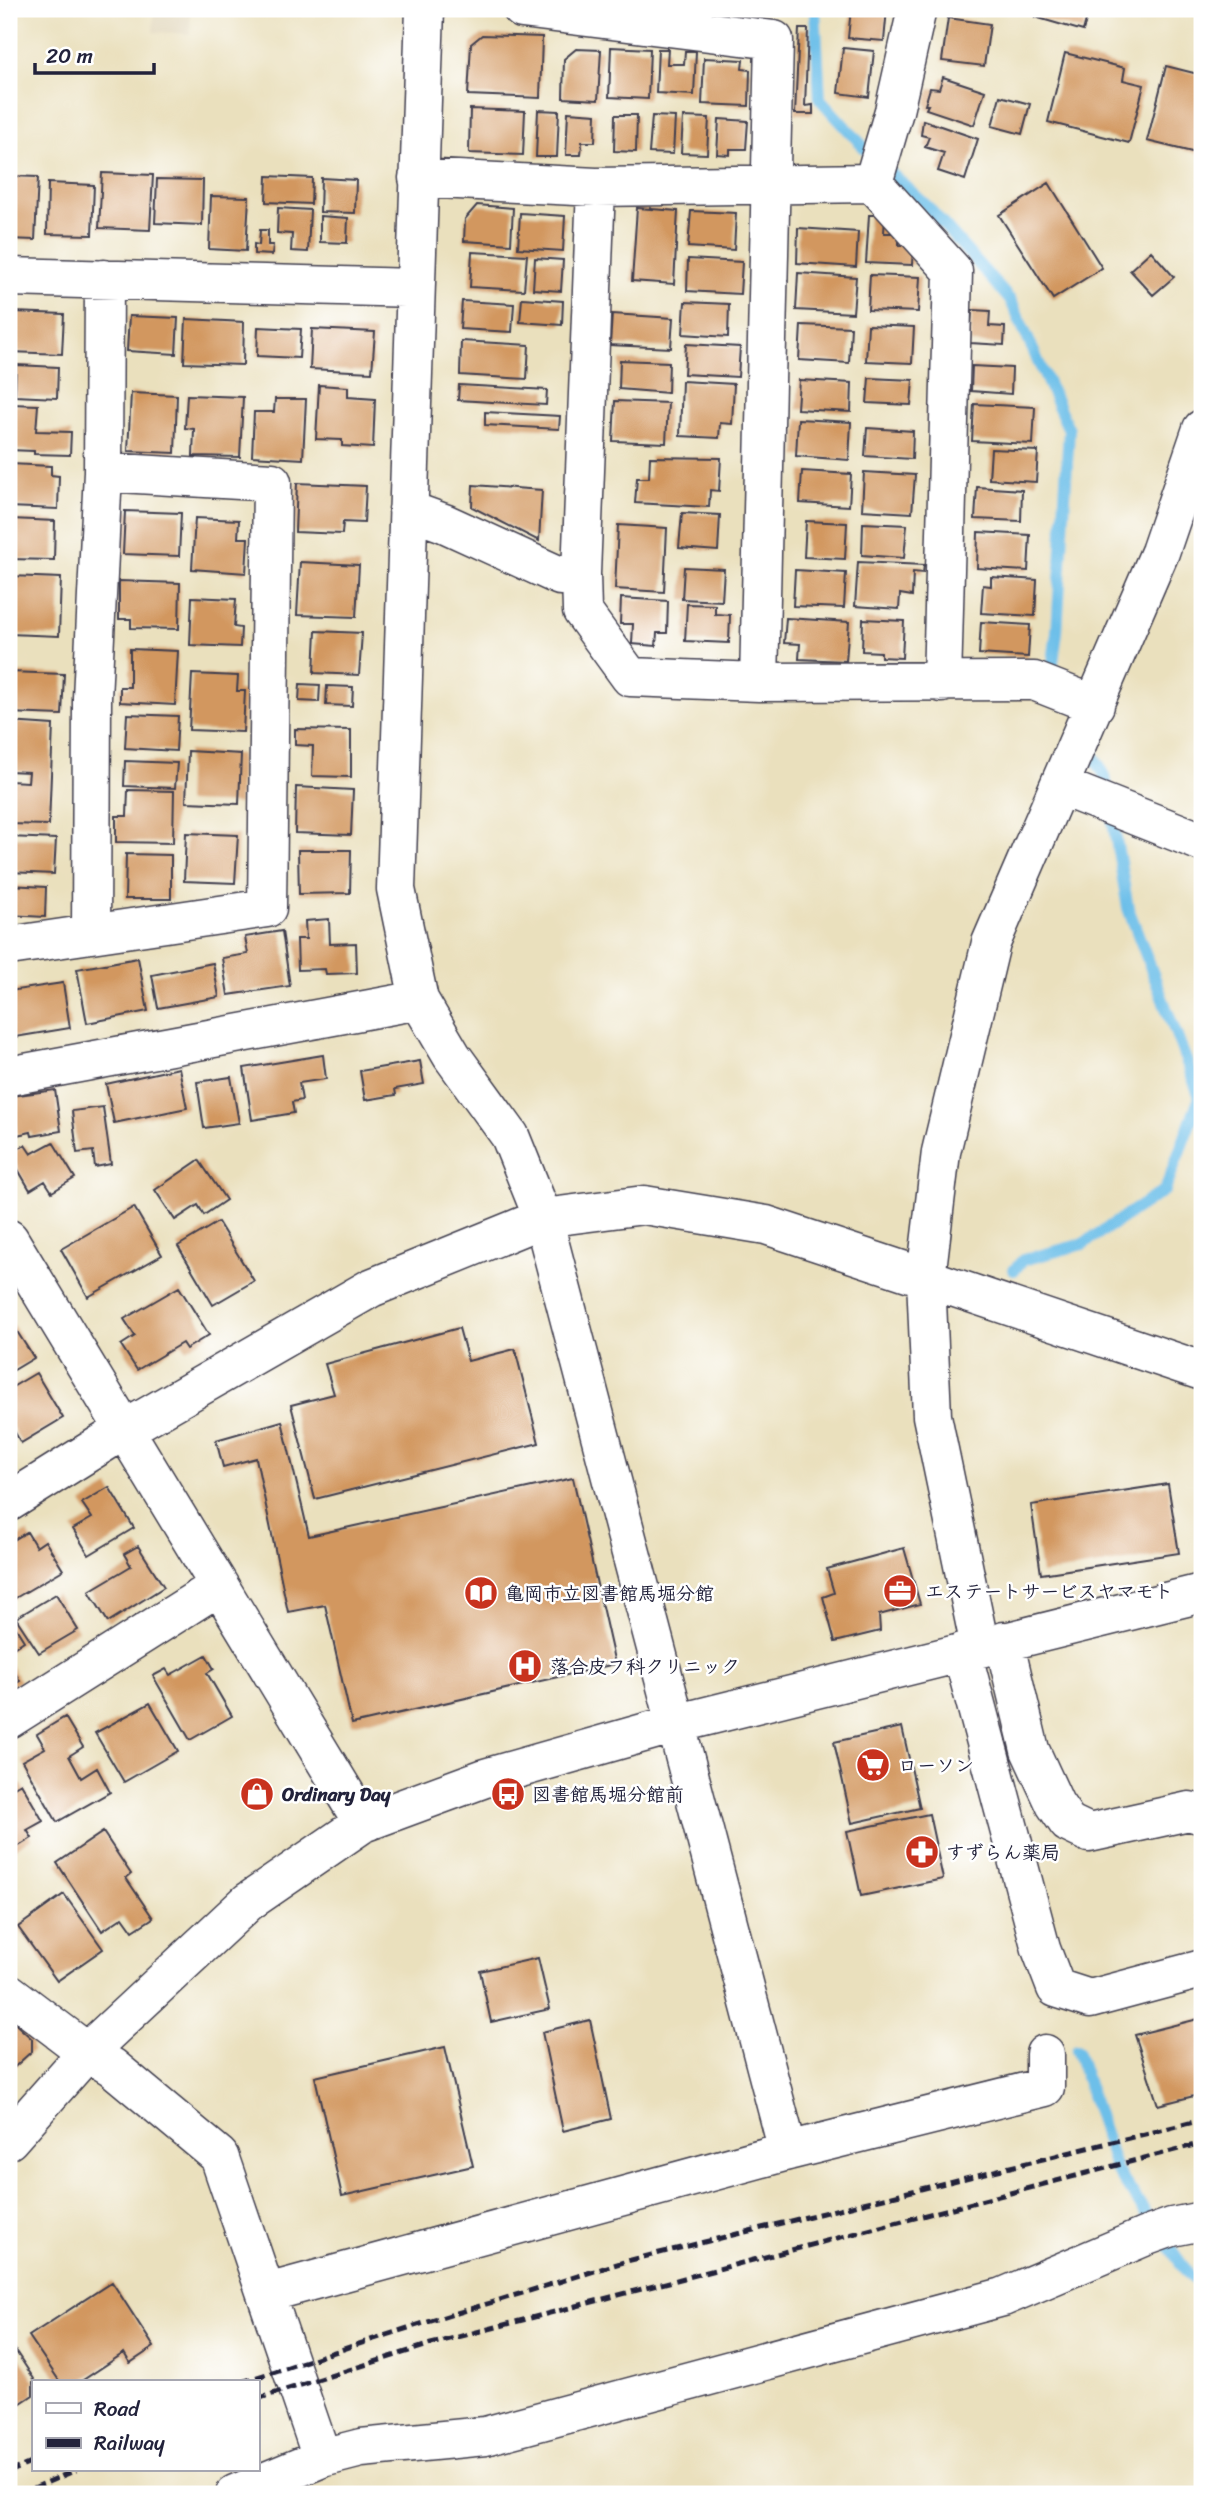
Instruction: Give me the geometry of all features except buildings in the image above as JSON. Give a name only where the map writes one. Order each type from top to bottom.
[{"type":"street","points":[[425,9],[396,889],[419,1000],[452,1056],[510,1136],[543,1218],[788,2151]]},
{"type":"street","points":[[522,9],[774,40],[759,682]]},
{"type":"street","points":[[873,183],[894,111],[916,9]]},
{"type":"street","points":[[418,178],[596,187],[873,183],[953,271],[942,683]]},
{"type":"street","points":[[596,187],[581,574],[582,611],[630,677],[759,682],[1034,681],[1095,705]]},
{"type":"street","points":[[9,277],[415,288]]},
{"type":"street","points":[[91,934],[92,698],[103,472],[104,279]]},
{"type":"street","points":[[1202,429],[1160,552],[991,943],[940,1152],[926,1278],[932,1416],[982,1646],[1041,1949],[1056,1988],[1090,1999],[1202,1969]]},
{"type":"street","points":[[9,946],[267,908],[272,482],[103,472]]},
{"type":"street","points":[[408,510],[444,523],[560,576],[581,574]]},
{"type":"street","points":[[1060,786],[1202,842]]},
{"type":"street","points":[[9,1076],[419,1000]]},
{"type":"street","points":[[9,1502],[124,1430],[371,1288],[543,1218],[644,1205],[766,1225],[1202,1371]]},
{"type":"street","points":[[13,1257],[124,1430],[363,1823]]},
{"type":"street","points":[[9,1719],[219,1586]]},
{"type":"street","points":[[9,2140],[87,2052],[248,1902],[363,1823],[485,1778],[675,1724],[1202,1593]]},
{"type":"street","points":[[982,1646],[1055,1804],[1068,1823],[1089,1833],[1189,1811],[1202,1815]]},
{"type":"street","points":[[9,1993],[87,2052],[112,2067],[219,2156],[322,2458]]},
{"type":"street","points":[[267,2293],[788,2151],[1045,2087],[1045,2054]]},
{"type":"street","points":[[235,2494],[322,2458],[361,2448],[485,2436],[1003,2297],[1173,2228]]},
{"type":"shaded area","points":[[154,9],[191,9],[190,34],[153,32]]},
{"type":"waterway","points":[[815,9],[820,99],[871,155],[927,206],[1011,301],[1069,430],[1057,632],[1051,677],[1053,681]]},
{"type":"waterway","points":[[1014,1270],[1023,1260],[1083,1244],[1165,1190],[1200,1097],[1128,908],[1105,776],[1085,740]]},
{"type":"waterway","points":[[1077,2050],[1116,2170],[1189,2275],[1202,2285]]},
{"type":"railway","points":[[248,2380],[627,2261],[1202,2120]]},
{"type":"railway","points":[[259,2398],[431,2344],[1202,2143]]},
{"type":"railway","points":[[9,2472],[32,2462]]},
{"type":"railway","points":[[20,2494],[71,2472]]},
{"type":"place","name":"エステートサービスヤマモト","points":[[900,1591]]},
{"type":"place","name":"亀岡市立図書館馬堀分館","points":[[481,1593]]},
{"type":"place","name":"落合皮フ科クリニック","points":[[525,1666]]},
{"type":"place","name":"ローソン","points":[[873,1765]]},
{"type":"place","name":"Ordinary Day","points":[[257,1794]]},
{"type":"place","name":"図書館馬堀分館前","points":[[508,1794]]},
{"type":"place","name":"すずらん薬局","points":[[922,1852]]}]
